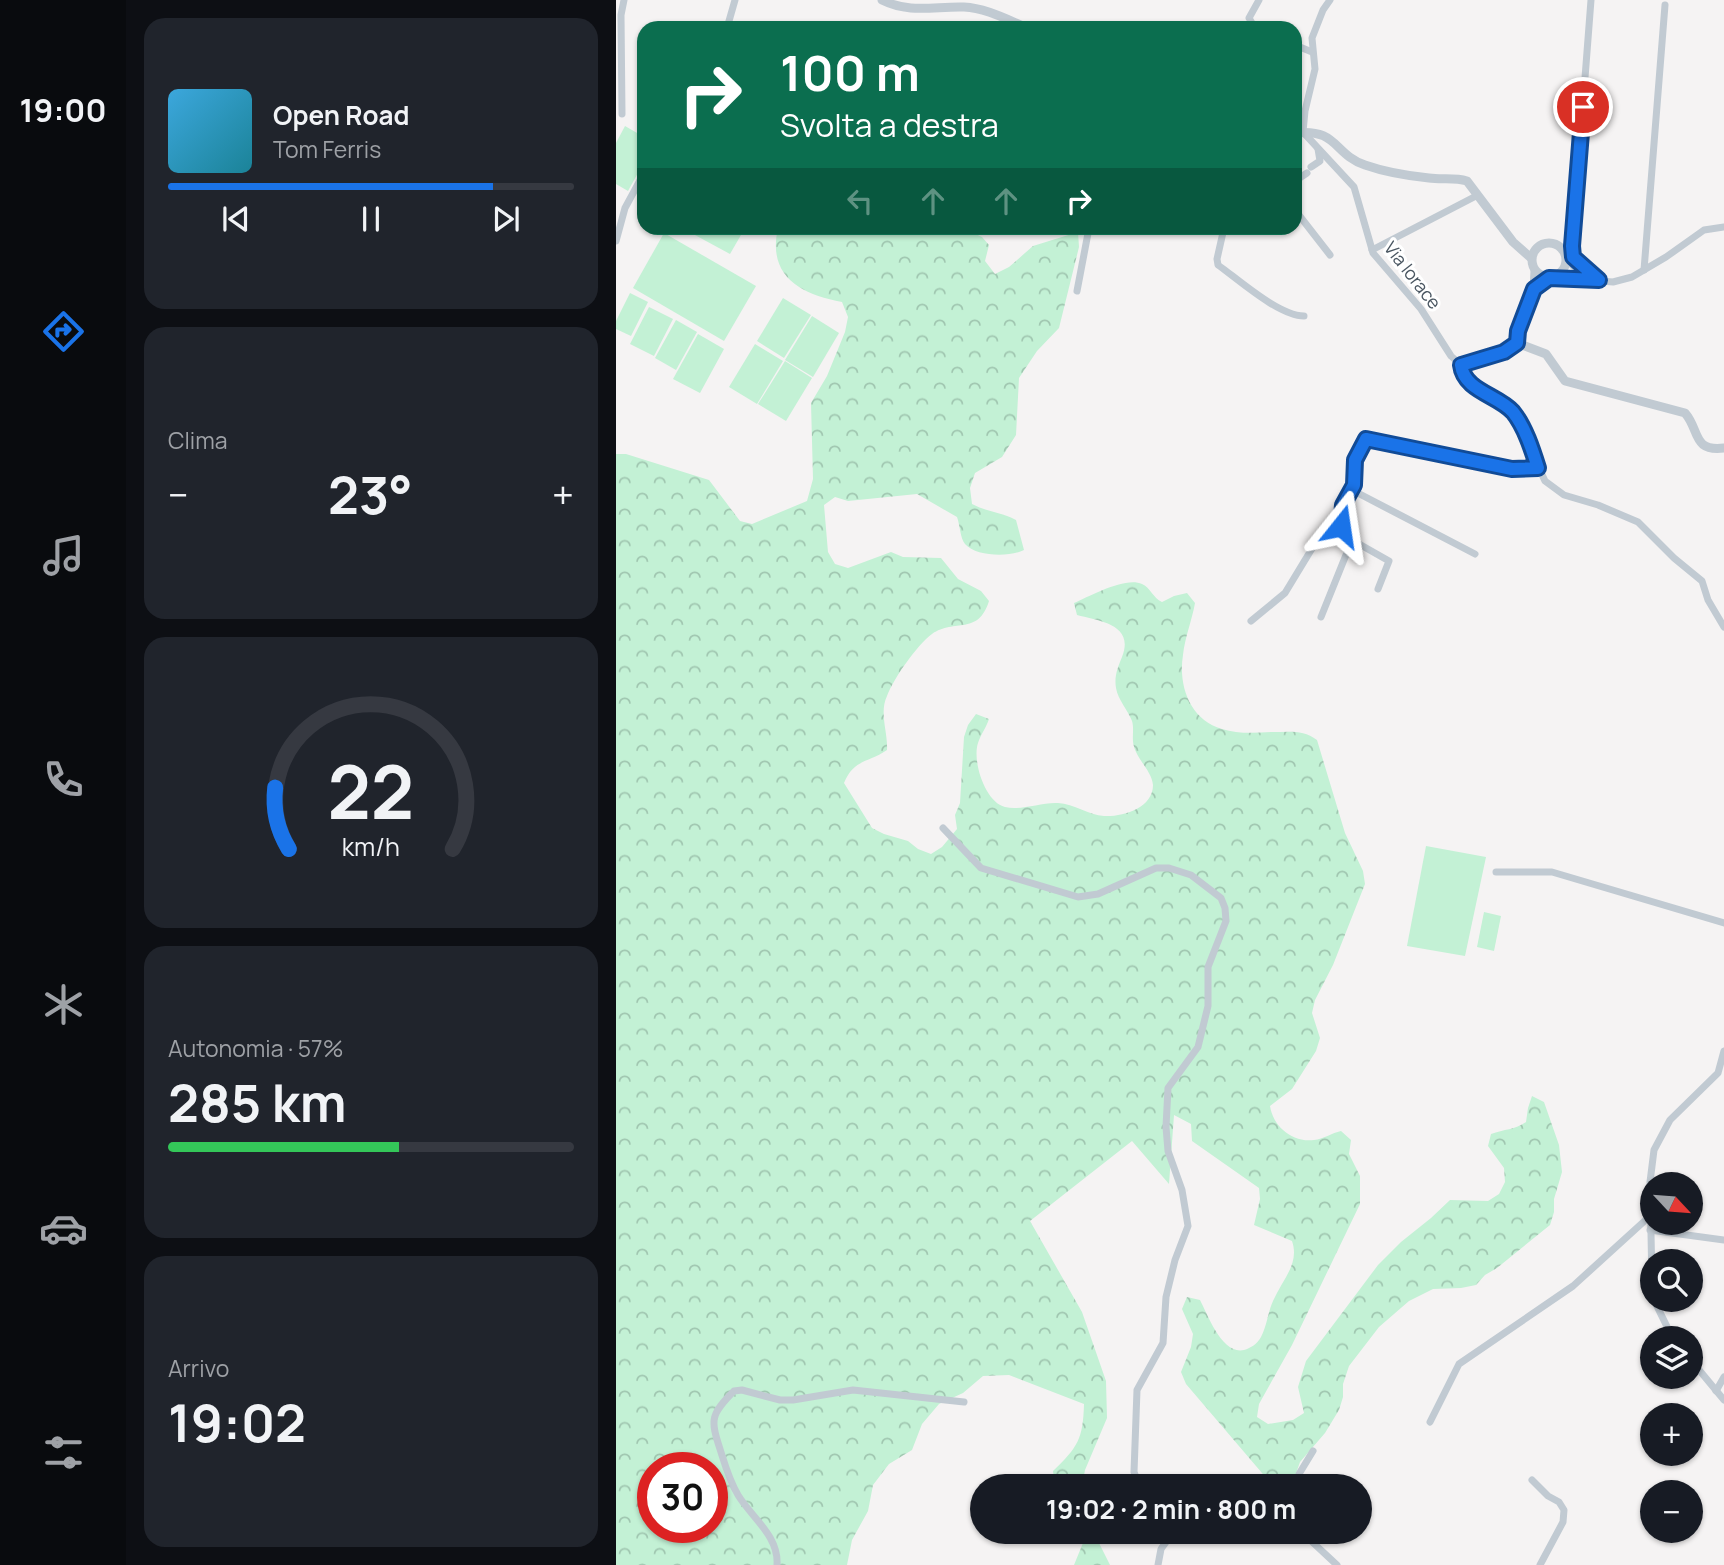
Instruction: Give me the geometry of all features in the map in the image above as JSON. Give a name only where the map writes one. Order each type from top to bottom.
[{"type":"street","points":[[622,114],[621,15],[624,0]]},
{"type":"street","points":[[729,21],[734,0]]},
{"type":"street","points":[[882,0],[911,10],[966,7],[1010,21]]},
{"type":"street","points":[[1251,21],[1249,18],[1259,0]]},
{"type":"street","points":[[1302,122],[1315,69],[1312,38],[1330,0]]},
{"type":"street","points":[[1591,0],[1572,246],[1573,257],[1596,280]]},
{"type":"street","points":[[1644,270],[1665,5]]},
{"type":"street","points":[[1302,48],[1312,52]]},
{"type":"street","points":[[1302,132],[1314,131],[1327,137],[1354,160],[1366,166],[1430,178],[1463,180],[1478,195],[1513,242],[1531,258],[1535,271],[1534,289],[1518,331],[1517,343]]},
{"type":"street","name":"Via Iorace","points":[[1302,134],[1317,145],[1354,187],[1372,250],[1383,267],[1421,309],[1473,385],[1513,412],[1532,449],[1538,468]]},
{"type":"street","points":[[1302,175],[1320,161],[1317,145]]},
{"type":"street","points":[[616,241],[625,208],[637,186]]},
{"type":"street","points":[[1372,250],[1478,195]]},
{"type":"street","points":[[1302,219],[1330,255]]},
{"type":"street","points":[[1535,271],[1542,276],[1613,282],[1632,277],[1704,230],[1724,227]]},
{"type":"street","points":[[1077,291],[1088,235]]},
{"type":"street","points":[[1222,235],[1218,265],[1282,310],[1294,316],[1304,316]]},
{"type":"street","points":[[1513,242],[1555,244],[1563,250],[1566,259],[1579,272],[1596,280]]},
{"type":"street","points":[[1531,258],[1539,245]]},
{"type":"street","points":[[1534,289],[1563,270],[1566,259]]},
{"type":"street","points":[[1461,365],[1504,352],[1517,343]]},
{"type":"street","points":[[1517,343],[1546,354],[1564,380],[1685,413],[1700,443],[1707,447],[1724,448]]},
{"type":"street","points":[[1251,621],[1285,593],[1319,537],[1335,534],[1340,530],[1343,505],[1352,490],[1355,478],[1355,460],[1366,439],[1512,469],[1538,468],[1545,481],[1564,495],[1598,505],[1638,522],[1702,581],[1707,600],[1724,627]]},
{"type":"street","points":[[1352,490],[1475,554]]},
{"type":"street","points":[[1340,530],[1389,561],[1378,589]]},
{"type":"street","points":[[1321,617],[1352,540]]},
{"type":"street","points":[[943,828],[981,867],[1078,897],[1098,894],[1156,868],[1170,868],[1191,875],[1221,898],[1225,908],[1226,920],[1208,967],[1208,1006],[1198,1047],[1168,1088],[1168,1152],[1182,1190],[1188,1226],[1175,1260],[1166,1297],[1164,1343],[1137,1390],[1134,1474]]},
{"type":"street","points":[[1496,873],[1552,872],[1724,923]]},
{"type":"street","points":[[1651,1172],[1654,1150],[1670,1120],[1718,1073],[1724,1051]]},
{"type":"street","points":[[1430,1422],[1459,1364],[1573,1286],[1640,1225]]},
{"type":"street","points":[[1694,1236],[1724,1240]]},
{"type":"street","points":[[1703,1375],[1724,1400]]},
{"type":"street","points":[[1716,1391],[1724,1377]]},
{"type":"street","points":[[777,1565],[777,1554],[769,1535],[740,1499],[728,1475],[713,1428],[717,1411],[734,1391],[742,1390],[780,1400],[853,1390],[964,1402]]},
{"type":"street","points":[[1299,1474],[1314,1451]]},
{"type":"street","points":[[1532,1480],[1548,1496],[1559,1502],[1564,1510],[1563,1522],[1541,1565]]},
{"type":"street","points":[[1158,1565],[1165,1544]]},
{"type":"street","points":[[1314,1544],[1337,1565]]},
{"type":"green space","points":[[625,126],[637,133],[637,175],[628,191],[616,184],[616,143]]},
{"type":"green space","points":[[663,235],[667,235],[756,286],[724,341],[633,288]]},
{"type":"green space","points":[[695,235],[741,235],[730,254]]},
{"type":"green space","points":[[777,235],[978,235],[989,245],[985,261],[995,274],[1009,267],[1033,246],[1068,235],[1078,235],[1079,247],[1059,328],[1037,351],[1019,378],[1016,435],[1002,457],[975,473],[970,488],[972,504],[1016,520],[1024,550],[1011,554],[994,554],[970,548],[963,541],[957,517],[917,494],[848,501],[835,497],[824,505],[828,552],[835,564],[848,568],[891,552],[903,557],[941,558],[958,579],[981,591],[989,601],[979,619],[965,625],[941,629],[926,639],[906,662],[890,689],[884,709],[887,750],[857,765],[844,783],[872,828],[908,841],[931,854],[942,847],[957,829],[955,815],[960,803],[964,737],[976,714],[989,719],[978,743],[977,760],[986,789],[998,804],[1018,808],[1058,803],[1104,816],[1128,813],[1143,805],[1152,793],[1153,785],[1134,748],[1132,721],[1116,688],[1117,672],[1125,646],[1124,637],[1113,626],[1077,615],[1074,603],[1127,583],[1145,585],[1162,602],[1187,593],[1195,603],[1184,648],[1182,678],[1194,710],[1202,718],[1211,725],[1228,731],[1295,732],[1317,740],[1345,833],[1363,871],[1365,884],[1333,965],[1315,1000],[1312,1013],[1320,1038],[1316,1051],[1292,1089],[1270,1106],[1279,1126],[1298,1139],[1314,1140],[1341,1131],[1351,1140],[1349,1154],[1360,1176],[1360,1204],[1292,1345],[1259,1404],[1257,1417],[1268,1424],[1293,1420],[1304,1413],[1298,1387],[1306,1361],[1378,1265],[1450,1200],[1488,1201],[1499,1194],[1505,1182],[1504,1168],[1488,1146],[1491,1134],[1526,1122],[1532,1096],[1544,1102],[1559,1145],[1562,1172],[1550,1225],[1476,1285],[1433,1289],[1409,1301],[1379,1327],[1349,1366],[1339,1410],[1325,1433],[1300,1462],[1296,1474],[1263,1474],[1186,1384],[1181,1372],[1193,1334],[1182,1309],[1187,1297],[1200,1300],[1217,1332],[1229,1346],[1236,1350],[1249,1348],[1261,1337],[1273,1301],[1292,1265],[1294,1249],[1292,1241],[1254,1225],[1260,1199],[1259,1188],[1192,1141],[1191,1124],[1174,1115],[1169,1184],[1132,1141],[1030,1221],[1082,1312],[1106,1381],[1107,1418],[1084,1474],[1053,1474],[1053,1471],[1078,1442],[1084,1404],[1009,1375],[983,1376],[963,1393],[939,1404],[922,1424],[912,1450],[889,1464],[873,1485],[868,1511],[852,1540],[847,1565],[616,1565],[616,454],[626,454],[709,480],[740,521],[752,524],[807,501],[813,479],[811,403],[827,376],[845,332],[848,317],[842,302],[800,288],[782,270],[777,259]]},
{"type":"green space","points":[[630,293],[648,302],[631,336],[616,329],[616,321]]},
{"type":"green space","points":[[783,298],[811,315],[784,358],[757,341]]},
{"type":"green space","points":[[649,307],[673,319],[654,356],[630,344]]},
{"type":"green space","points":[[812,316],[839,333],[813,377],[785,360]]},
{"type":"green space","points":[[676,320],[697,332],[676,370],[655,358]]},
{"type":"green space","points":[[698,334],[724,349],[700,393],[673,379]]},
{"type":"green space","points":[[755,344],[783,361],[757,404],[729,387]]},
{"type":"green space","points":[[785,361],[812,378],[786,421],[758,404]]},
{"type":"green space","points":[[1426,846],[1486,857],[1465,956],[1407,946]]},
{"type":"green space","points":[[1484,912],[1501,916],[1494,951],[1477,947]]},
{"type":"green space","points":[[1083,1544],[1100,1544],[1110,1565],[1074,1565]]},
{"type":"route","points":[[1341,526],[1343,505],[1354,485],[1355,460],[1366,439],[1512,469],[1538,468],[1532,449],[1513,412],[1473,385],[1461,365],[1504,352],[1517,343],[1523,315],[1534,289],[1549,278],[1599,280],[1573,257],[1573,219],[1583,107]]}]
